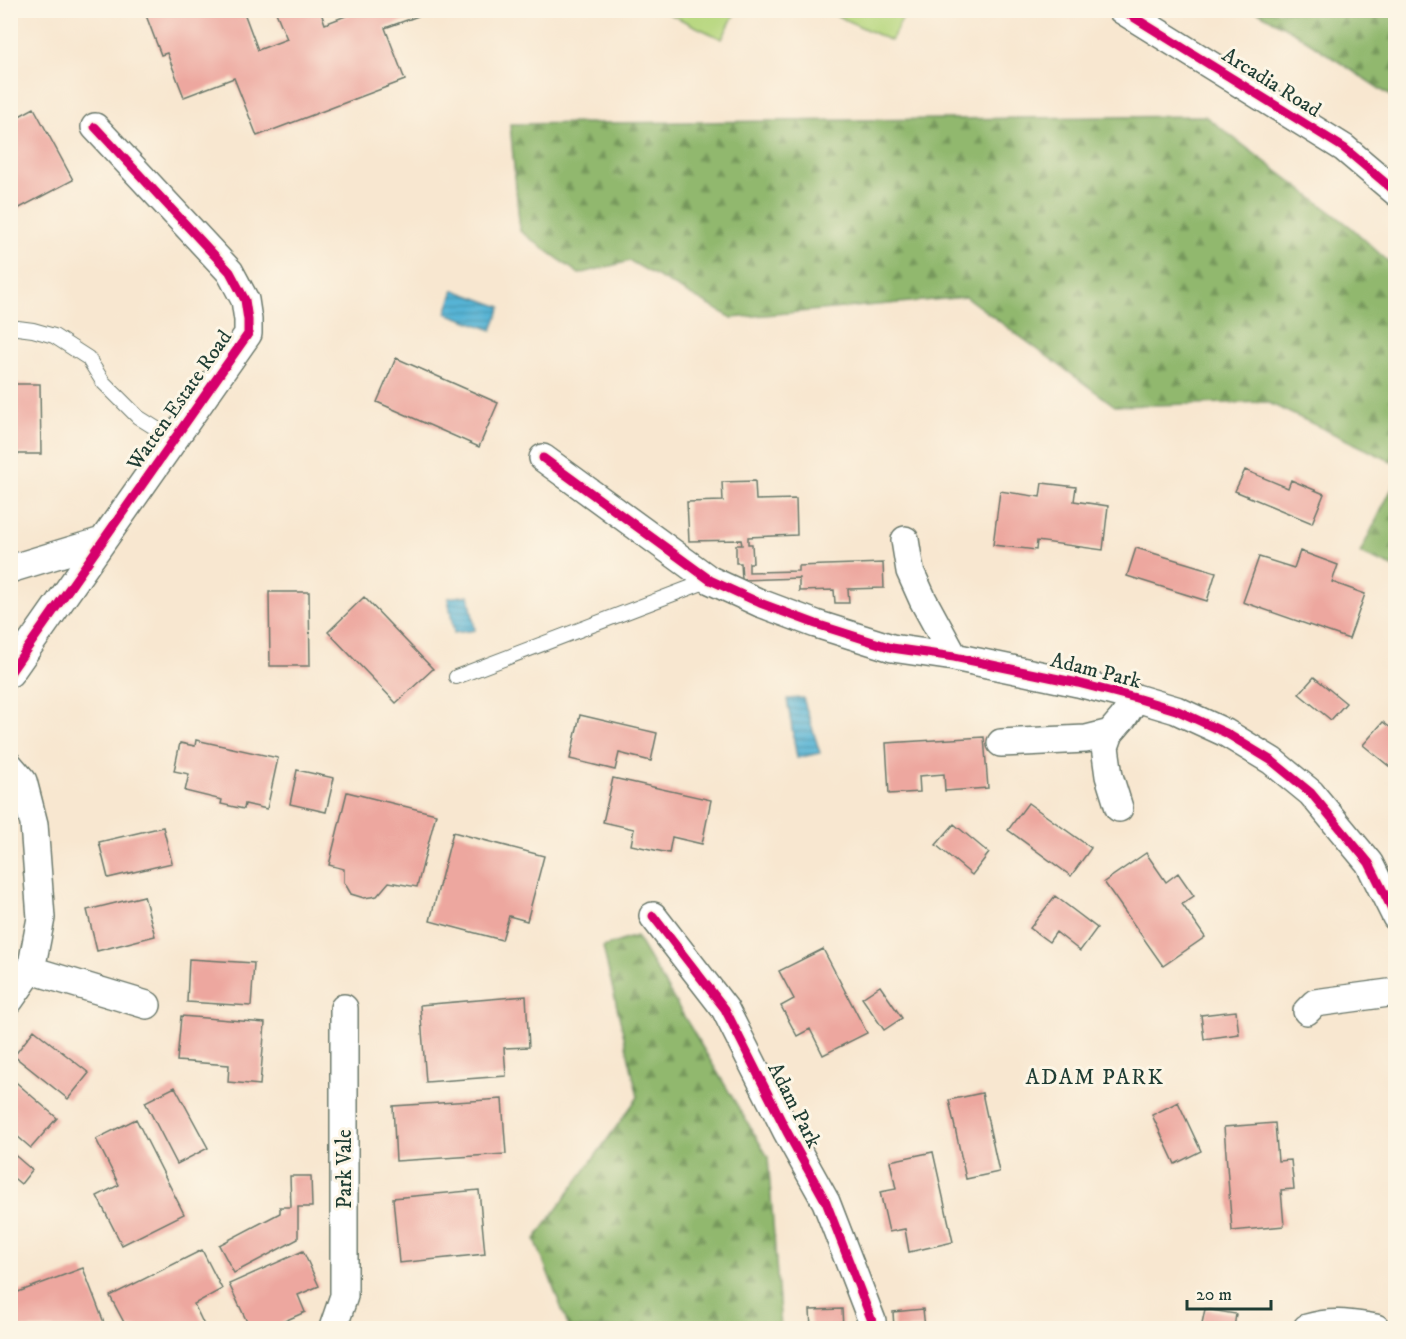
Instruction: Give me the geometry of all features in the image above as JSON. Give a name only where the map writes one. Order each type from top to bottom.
[{"type":"street","name":"Arcadia Road","points":[[1122,10],[1344,148],[1395,192]]},
{"type":"street","name":"Watten Estate Road","points":[[10,673],[248,334],[245,300],[230,272],[95,127]]},
{"type":"street","name":"Adam Park","points":[[543,458],[710,580],[760,603],[816,624],[892,648],[954,657],[1078,683],[1136,698],[1176,710],[1226,733],[1272,761],[1311,793],[1369,862],[1395,917]]},
{"type":"street","points":[[905,540],[910,571],[954,657]]},
{"type":"street","points":[[10,568],[102,542]]},
{"type":"street","points":[[1119,807],[1109,776],[1105,747],[1110,734],[1136,698]]},
{"type":"street","points":[[1001,743],[1086,739],[1110,734]]},
{"type":"street","points":[[10,766],[22,782],[34,824],[41,918],[31,970],[10,1000]]},
{"type":"street","name":"Adam Park","points":[[653,916],[725,1009],[787,1132],[826,1202],[872,1321],[872,1329]]},
{"type":"street","points":[[31,970],[147,1005]]},
{"type":"street","points":[[1307,1011],[1315,1003],[1395,992]]},
{"type":"street","name":"Park Vale","points":[[333,1329],[344,1296],[344,1008]]},
{"type":"street","points":[[1307,1328],[1324,1323],[1349,1324],[1376,1329]]},
{"type":"lane","points":[[10,327],[54,336],[88,358],[103,382],[138,417],[172,440]]},
{"type":"lane","points":[[456,677],[710,580]]},
{"type":"green space","points":[[906,10],[891,41],[827,11]]},
{"type":"green space","points":[[663,11],[736,11],[722,39]]},
{"type":"green space","points":[[1256,11],[1395,11],[1395,99],[1297,34]]},
{"type":"green space","points":[[1205,116],[1352,228],[1395,268],[1395,463],[1267,402],[1115,406],[966,297],[732,318],[630,261],[579,274],[520,231],[510,124]]},
{"type":"green space","points":[[1395,482],[1396,568],[1360,553]]},
{"type":"green space","points":[[636,936],[768,1157],[781,1328],[569,1328],[535,1239],[638,1097],[603,947]]},
{"type":"water","points":[[454,290],[501,307],[492,330],[446,313]]},
{"type":"water","points":[[469,595],[475,630],[454,633],[448,598]]},
{"type":"water","points":[[803,698],[820,753],[797,758],[787,699]]},
{"type":"building","points":[[144,10],[243,10],[258,50],[287,39],[275,10],[320,10],[325,24],[361,10],[432,11],[385,28],[405,80],[257,136],[234,78],[184,97],[167,53],[161,55]]},
{"type":"building","points":[[34,108],[73,180],[10,213],[10,121]]},
{"type":"building","points":[[396,358],[498,403],[479,447],[377,402]]},
{"type":"building","points":[[10,384],[40,384],[41,454],[12,454]]},
{"type":"building","points":[[1245,470],[1288,488],[1291,480],[1324,494],[1312,523],[1235,491]]},
{"type":"building","points":[[755,481],[756,500],[796,499],[797,535],[748,537],[748,544],[752,544],[753,563],[749,563],[749,572],[798,571],[798,566],[883,563],[884,588],[848,589],[849,603],[835,603],[834,590],[799,591],[799,578],[742,580],[741,563],[736,563],[736,545],[742,545],[741,540],[689,541],[687,502],[723,501],[722,482]]},
{"type":"building","points":[[1042,483],[1076,487],[1074,501],[1108,506],[1103,550],[1037,541],[1036,550],[993,545],[1000,491],[1040,497]]},
{"type":"building","points":[[1136,548],[1216,572],[1207,601],[1127,576]]},
{"type":"building","points":[[1300,551],[1338,565],[1332,582],[1365,594],[1349,639],[1243,602],[1259,557],[1294,568]]},
{"type":"building","points":[[269,592],[309,592],[310,666],[270,666]]},
{"type":"building","points":[[364,597],[433,669],[396,703],[328,632]]},
{"type":"building","points":[[1314,677],[1346,703],[1331,720],[1299,694]]},
{"type":"building","points":[[580,715],[657,733],[651,761],[619,753],[615,770],[570,759]]},
{"type":"building","points":[[1383,722],[1396,732],[1396,772],[1363,745]]},
{"type":"building","points":[[984,737],[988,788],[945,791],[944,774],[919,776],[920,792],[889,794],[886,743]]},
{"type":"building","points":[[196,740],[278,758],[267,809],[245,804],[244,809],[221,804],[222,800],[185,791],[189,774],[174,771],[180,743],[195,746]]},
{"type":"building","points":[[297,770],[334,778],[326,812],[290,804]]},
{"type":"building","points":[[613,778],[711,800],[702,844],[672,837],[669,853],[631,845],[634,829],[603,822]]},
{"type":"building","points":[[347,792],[436,814],[417,887],[389,882],[377,896],[364,898],[351,894],[344,882],[344,869],[329,865]]},
{"type":"building","points":[[1028,803],[1091,848],[1071,876],[1008,830]]},
{"type":"building","points":[[954,824],[989,853],[972,875],[936,845]]},
{"type":"building","points":[[163,827],[172,863],[108,878],[99,842]]},
{"type":"building","points":[[453,832],[544,856],[527,921],[509,916],[502,940],[430,921]]},
{"type":"building","points":[[1146,853],[1166,882],[1178,873],[1194,896],[1182,904],[1205,937],[1163,966],[1104,882]]},
{"type":"building","points":[[144,896],[155,936],[97,951],[87,910]]},
{"type":"building","points":[[1055,896],[1097,928],[1080,951],[1056,932],[1049,942],[1030,928]]},
{"type":"building","points":[[823,949],[867,1033],[823,1055],[810,1029],[797,1036],[781,1006],[794,999],[779,971]]},
{"type":"building","points":[[189,959],[254,963],[251,1006],[187,1002]]},
{"type":"building","points":[[880,986],[902,1018],[884,1030],[862,998]]},
{"type":"building","points":[[526,996],[529,1047],[504,1048],[506,1076],[426,1082],[420,1005]]},
{"type":"building","points":[[1236,1011],[1239,1034],[1204,1039],[1201,1015]]},
{"type":"building","points":[[181,1016],[265,1023],[260,1085],[228,1082],[229,1065],[177,1061]]},
{"type":"building","points":[[34,1030],[89,1073],[68,1099],[14,1056]]},
{"type":"building","points":[[10,1077],[57,1118],[31,1148],[10,1130]]},
{"type":"building","points":[[175,1087],[208,1148],[177,1164],[145,1102]]},
{"type":"building","points":[[982,1093],[999,1172],[966,1179],[949,1100]]},
{"type":"building","points":[[502,1099],[506,1154],[396,1161],[393,1106]]},
{"type":"building","points":[[1178,1102],[1201,1151],[1175,1164],[1152,1115]]},
{"type":"building","points":[[136,1119],[184,1214],[122,1245],[97,1196],[119,1185],[96,1139]]},
{"type":"building","points":[[1275,1123],[1278,1161],[1291,1160],[1294,1189],[1281,1190],[1284,1226],[1232,1231],[1224,1127]]},
{"type":"building","points":[[10,1151],[32,1170],[21,1184],[10,1175]]},
{"type":"building","points":[[933,1152],[953,1242],[909,1252],[905,1229],[889,1232],[880,1192],[896,1189],[890,1161]]},
{"type":"building","points":[[290,1176],[311,1176],[312,1207],[298,1207],[298,1239],[234,1273],[219,1245],[280,1213],[280,1207],[291,1207]]},
{"type":"building","points":[[479,1190],[485,1254],[399,1263],[393,1198]]},
{"type":"building","points":[[202,1250],[222,1289],[194,1304],[204,1325],[197,1328],[127,1328],[110,1296]]},
{"type":"building","points":[[303,1251],[319,1286],[298,1295],[305,1312],[269,1328],[250,1328],[229,1284]]},
{"type":"building","points":[[83,1268],[106,1328],[14,1328],[10,1319],[10,1295]]},
{"type":"building","points":[[842,1309],[843,1328],[811,1328],[810,1310]]},
{"type":"building","points":[[923,1309],[925,1328],[894,1328],[893,1312]]},
{"type":"building","points":[[1205,1309],[1236,1314],[1234,1328],[1201,1328]]},
{"type":"cycle path","points":[[1122,10],[1344,148],[1396,192]]},
{"type":"cycle path","points":[[10,673],[248,334],[245,300],[230,272],[95,127]]},
{"type":"cycle path","points":[[543,458],[710,580],[760,603],[816,624],[892,648],[954,657],[1078,683],[1136,698],[1176,710],[1226,733],[1272,761],[1311,793],[1369,863],[1396,917]]},
{"type":"cycle path","points":[[653,916],[725,1009],[787,1132],[826,1202],[872,1321],[872,1328]]},
{"type":"district","name":"ADAM PARK","points":[[1095,1076]]}]
